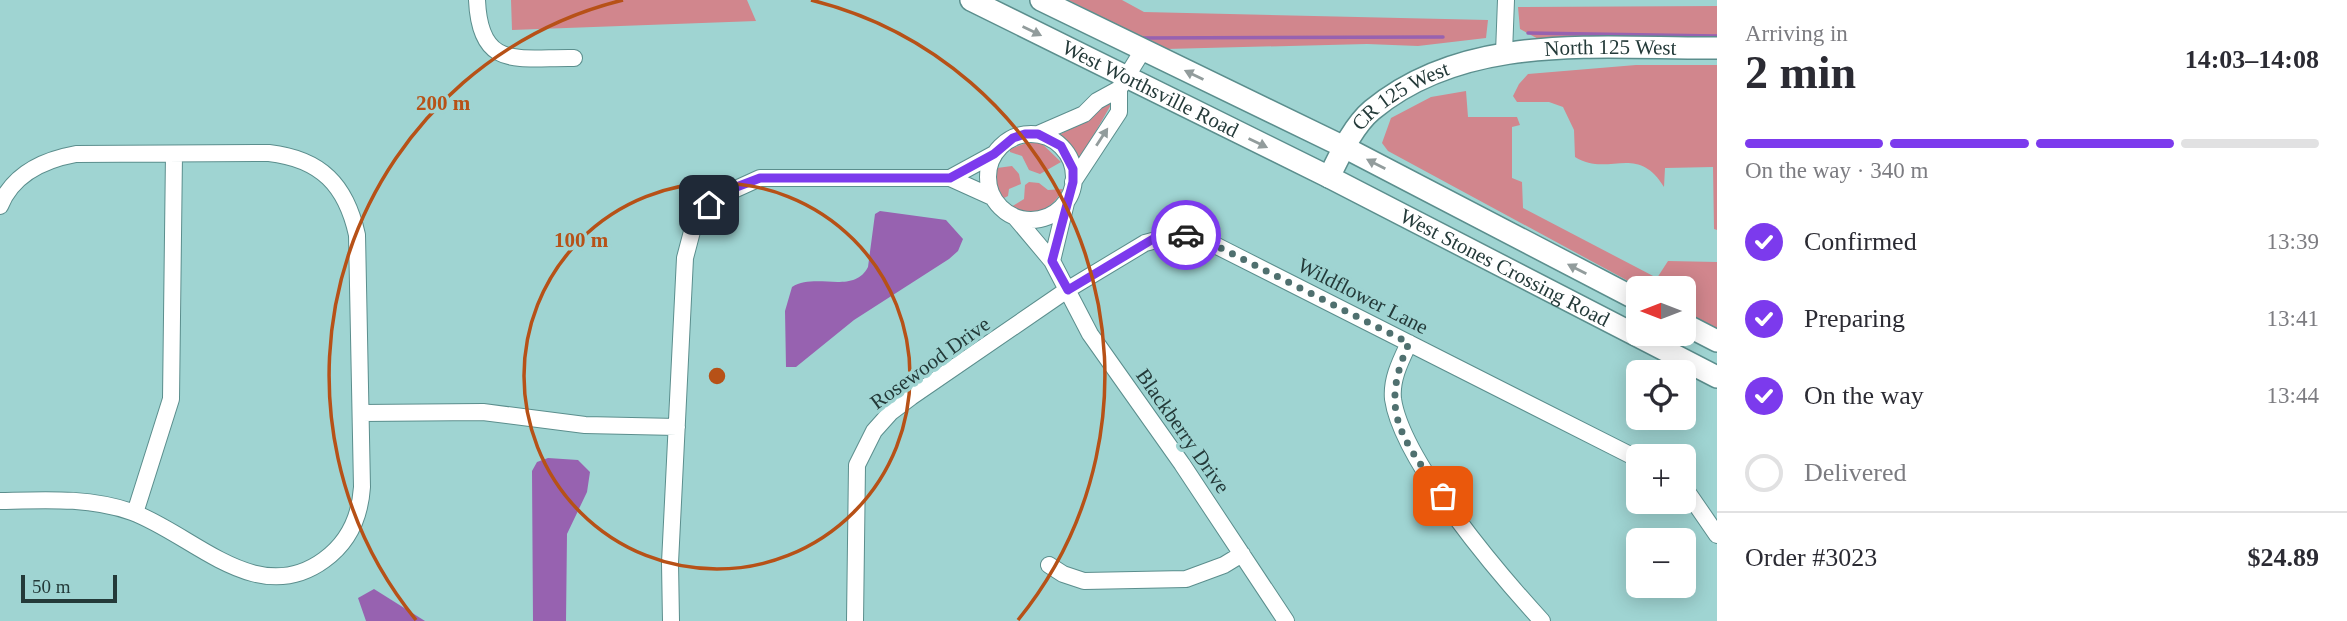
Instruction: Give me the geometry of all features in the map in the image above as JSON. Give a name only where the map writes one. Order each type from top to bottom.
[{"type":"main road","name":"West Worthsville Road","points":[[971,0],[1123,83],[1329,177]]},
{"type":"main road","name":"West Worthsville Road","points":[[1041,0],[1344,147]]},
{"type":"main road","name":"North 125 West","points":[[1504,52],[1717,48]]},
{"type":"main road","name":"CR 125 West","points":[[1329,177],[1344,147],[1370,111],[1412,82],[1452,66],[1504,52]]},
{"type":"main road","name":"West Stones Crossing Road","points":[[1344,147],[1626,294]]},
{"type":"main road","name":"West Stones Crossing Road","points":[[1329,177],[1717,377]]},
{"type":"main road","points":[[1696,330],[1717,341]]},
{"type":"street","points":[[477,0],[478,26],[482,36],[487,45],[501,55],[574,58]]},
{"type":"street","points":[[1504,52],[1506,0]]},
{"type":"street","points":[[1052,261],[1073,182],[1119,112],[1123,83],[1143,50]]},
{"type":"street","points":[[671,621],[686,246],[695,220],[726,191],[760,178],[950,178],[994,154],[1013,138],[1038,134],[1084,114],[1123,83]]},
{"type":"street","points":[[1038,134],[1061,146],[1069,157],[1073,182]]},
{"type":"street","points":[[0,206],[15,182],[52,159],[76,154],[286,155],[300,159],[334,181],[353,217],[357,235],[362,487],[356,522],[345,540],[313,568],[295,575],[254,575],[236,569],[158,523],[135,513],[71,499],[0,500]]},
{"type":"street","points":[[135,513],[171,399],[174,154]]},
{"type":"street","points":[[992,197],[988,183],[994,154]]},
{"type":"street","name":"Blackberry Drive","points":[[950,178],[992,197],[998,206],[1015,217],[1052,261],[1090,334],[1286,621]]},
{"type":"street","points":[[1015,217],[1044,219],[1066,203]]},
{"type":"street","name":"Wildflower Lane","points":[[1068,290],[1153,239],[1186,235],[1203,239],[1626,453]]},
{"type":"street","name":"Rosewood Drive","points":[[855,621],[856,465],[868,439],[891,412],[1068,290]]},
{"type":"street","points":[[1409,343],[1395,375],[1393,396],[1402,432],[1420,464],[1479,547],[1542,621]]},
{"type":"street","points":[[361,413],[482,412],[562,423],[677,427]]},
{"type":"street","points":[[1696,504],[1717,535]]},
{"type":"street","points":[[1049,565],[1063,574],[1084,580],[1186,579],[1224,565],[1242,554]]},
{"type":"shaded area","points":[[511,0],[747,0],[756,21],[512,30]]},
{"type":"shaded area","points":[[1068,0],[1122,0],[1144,12],[1488,20],[1486,38],[1418,46],[1367,44],[1166,49]]},
{"type":"shaded area","points":[[1717,6],[1717,40],[1542,41],[1520,29],[1518,7]]},
{"type":"shaded area","points":[[1636,65],[1717,65],[1717,230],[1714,229],[1713,167],[1665,168],[1664,187],[1654,174],[1643,166],[1633,163],[1587,162],[1575,157],[1574,130],[1563,107],[1549,102],[1517,102],[1513,96],[1528,74]]},
{"type":"shaded area","points":[[1466,91],[1468,117],[1517,117],[1520,125],[1512,127],[1512,178],[1522,182],[1523,208],[1653,276],[1626,276],[1626,280],[1388,151],[1382,143],[1391,118],[1431,97]]},
{"type":"shaded area","points":[[1109,101],[1112,103],[1077,164],[1075,158],[1067,154],[1066,144],[1057,136],[1089,119]]},
{"type":"shaded area","points":[[1032,134],[1061,162],[1040,174],[1029,170],[1022,156],[1010,152],[1010,149],[1026,143]]},
{"type":"shaded area","points":[[1012,166],[1019,174],[1021,184],[1009,189],[1008,196],[1002,199],[995,184],[995,172],[997,168]]},
{"type":"shaded area","points":[[1029,182],[1039,183],[1048,190],[1063,189],[1048,207],[1042,210],[1027,212],[1011,207],[1024,199],[1025,185]]},
{"type":"shaded area","points":[[880,211],[946,220],[963,239],[958,251],[854,320],[796,367],[786,367],[785,311],[792,287],[812,281],[844,282],[862,275],[868,267],[875,214]]},
{"type":"shaded area","points":[[1668,261],[1717,262],[1717,329],[1696,317],[1696,276],[1658,276]]},
{"type":"shaded area","points":[[548,458],[578,460],[590,472],[587,492],[567,534],[566,621],[533,621],[532,471],[537,462]]},
{"type":"shaded area","points":[[374,589],[425,621],[366,621],[358,598]]},
{"type":"waterway","points":[[1528,33],[1717,36]]},
{"type":"waterway","points":[[1140,38],[1443,37]]},
{"type":"way so far","points":[[1186,235],[1203,239],[1409,343],[1395,375],[1393,396],[1397,415],[1402,432],[1420,464],[1443,496]]},
{"type":"route","points":[[709,205],[726,191],[760,178],[950,178],[994,154],[1013,138],[1038,134],[1061,146],[1073,169],[1071,193],[1066,203],[1052,261],[1068,290],[1153,239],[1175,234],[1186,235]]}]
